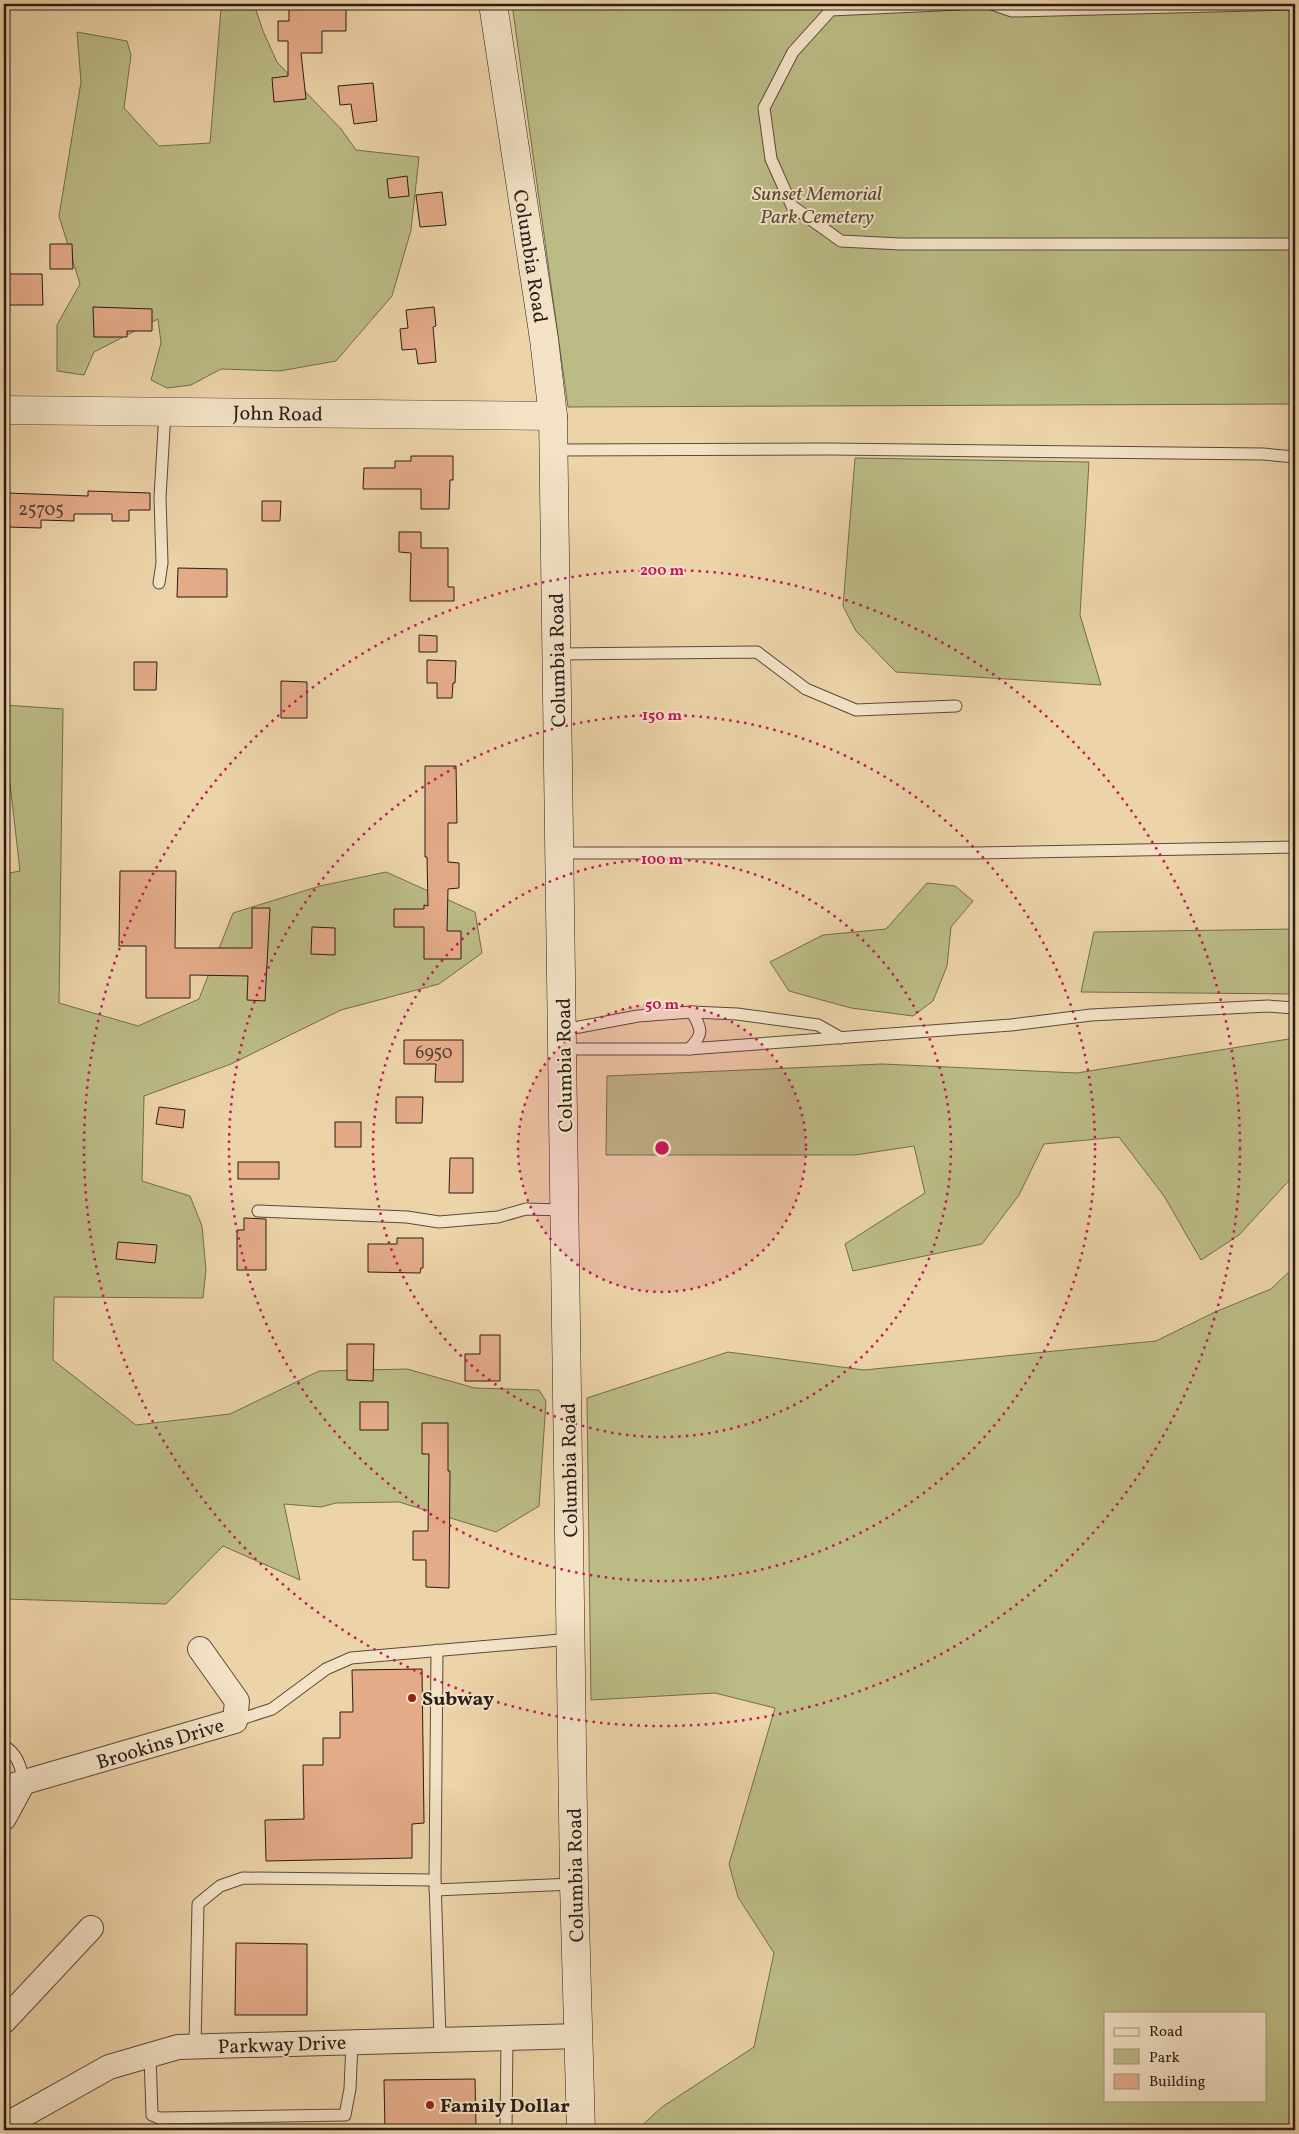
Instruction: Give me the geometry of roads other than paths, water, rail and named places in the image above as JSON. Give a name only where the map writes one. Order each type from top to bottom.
[{"type":"main road","name":"Columbia Road","points":[[493,4],[544,339],[553,416],[566,1210],[574,1884],[581,2130]]},
{"type":"main road","name":"John Road","points":[[4,410],[553,416]]},
{"type":"street","name":"Brookins Drive","points":[[13,1786],[235,1721],[237,1701],[200,1649]]},
{"type":"street","points":[[4,1818],[13,1786]]},
{"type":"street","points":[[4,2021],[91,1928]]},
{"type":"street","name":"Parkway Drive","points":[[4,2126],[108,2066],[178,2047],[579,2036]]},
{"type":"lane","points":[[960,4],[831,10],[793,52],[764,108],[771,159],[792,206],[841,241],[900,244],[1295,244]]},
{"type":"lane","points":[[992,4],[1012,11],[1295,4]]},
{"type":"lane","points":[[160,583],[162,563],[160,497],[165,412]]},
{"type":"lane","points":[[553,450],[860,449],[1263,454],[1295,458]]},
{"type":"lane","points":[[557,654],[757,652],[806,689],[856,710],[956,706]]},
{"type":"lane","points":[[560,853],[965,853],[1295,847]]},
{"type":"lane","points":[[563,1039],[689,1049],[1011,1025],[1091,1015],[1268,1006],[1295,1008]]},
{"type":"lane","points":[[689,1049],[699,1039],[700,1027],[692,1012]]},
{"type":"lane","points":[[563,1039],[638,1016],[692,1012],[737,1014],[818,1025],[843,1038]]},
{"type":"lane","points":[[258,1211],[407,1217],[439,1222],[498,1217],[526,1209],[566,1210]]},
{"type":"lane","points":[[235,1721],[272,1709],[326,1669],[351,1658],[572,1639]]},
{"type":"lane","points":[[437,1650],[435,1885],[440,2039]]},
{"type":"lane","points":[[4,1746],[10,1750],[22,1769],[13,1786]]},
{"type":"lane","points":[[195,2046],[198,1904],[220,1886],[243,1878],[435,1885],[574,1884]]},
{"type":"lane","points":[[506,2130],[507,2038]]},
{"type":"lane","points":[[150,2055],[152,2115],[159,2118],[345,2115],[350,2089],[352,2042]]},
{"type":"place","name":"Subway","points":[[412,1698]]},
{"type":"place","name":"Family Dollar","points":[[430,2105]]},
{"type":"park label","name":"Sunset Memorial Park Cemetery","points":[[817,204]]}]
